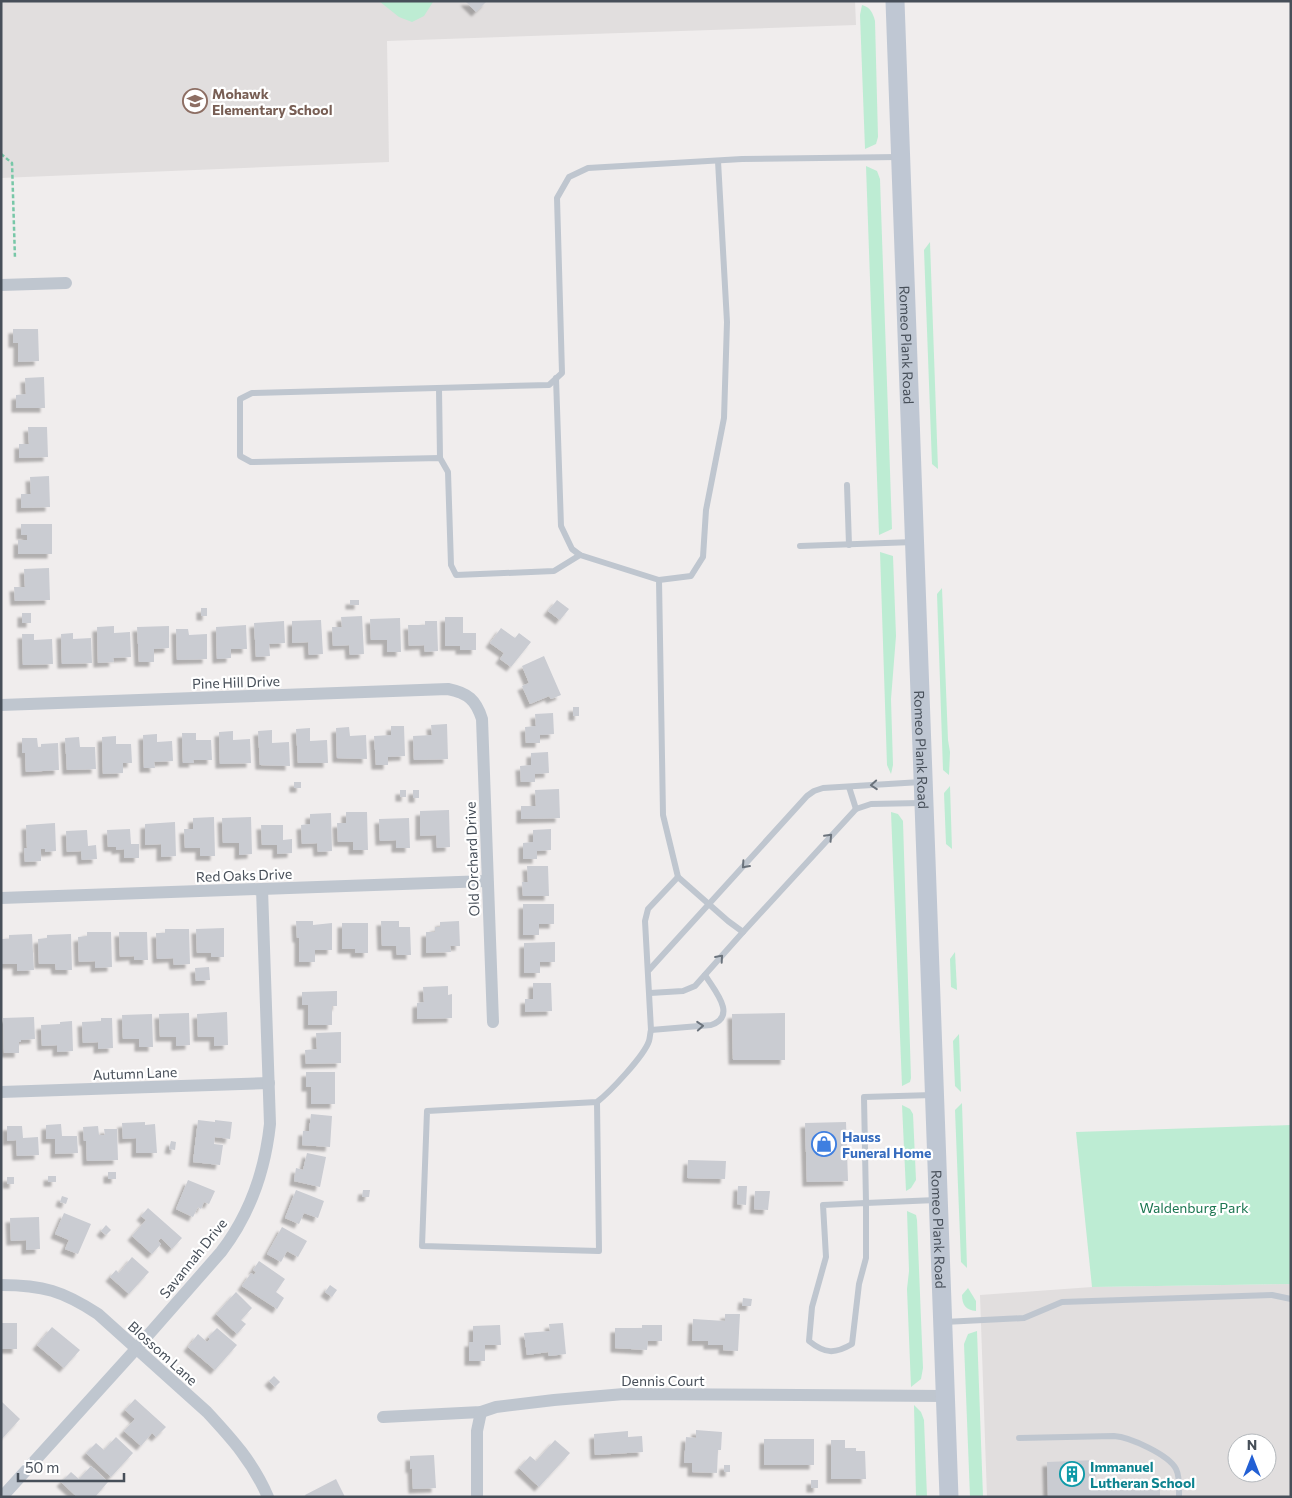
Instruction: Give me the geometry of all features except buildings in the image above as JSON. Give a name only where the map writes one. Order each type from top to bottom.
[{"type":"main road","name":"Romeo Plank Road","points":[[894,1],[949,1497]]},
{"type":"street","points":[[1,285],[66,283]]},
{"type":"street","name":"Pine Hill Drive","points":[[1,705],[448,689],[460,691],[470,698]]},
{"type":"street","name":"Old Orchard Drive","points":[[470,698],[478,708],[482,719],[493,1022]]},
{"type":"street","name":"Red Oaks Drive","points":[[1,898],[487,881]]},
{"type":"street","name":"Savannah Drive","points":[[2,1497],[221,1252],[234,1235],[246,1214],[263,1170],[270,1124],[262,889]]},
{"type":"street","name":"Autumn Lane","points":[[1,1092],[269,1083]]},
{"type":"street","name":"Blossom Lane","points":[[1,1285],[42,1287],[80,1302],[98,1314],[207,1412],[252,1464],[268,1497]]},
{"type":"street","name":"Dennis Court","points":[[383,1417],[481,1412],[496,1408],[554,1400],[624,1394],[945,1396]]},
{"type":"street","points":[[476,1497],[477,1431],[481,1412]]},
{"type":"lane","points":[[440,458],[251,462],[240,456],[240,399],[252,393],[549,385],[562,373],[557,198],[569,177],[588,168],[718,161],[900,157]]},
{"type":"lane","points":[[556,378],[561,526],[572,549],[580,554],[660,580],[691,576],[703,557],[706,510],[724,418],[726,322],[718,161]]},
{"type":"lane","points":[[439,389],[440,458],[448,472],[451,565],[456,574],[554,572],[580,554]]},
{"type":"lane","points":[[847,485],[849,545]]},
{"type":"lane","points":[[800,546],[914,542]]},
{"type":"lane","points":[[660,580],[663,815],[678,877],[743,932]]},
{"type":"lane","points":[[649,970],[807,796],[814,791],[823,788],[923,782]]},
{"type":"lane","points":[[849,787],[856,809]]},
{"type":"lane","points":[[650,993],[682,991],[695,986],[856,809],[871,804],[924,803]]},
{"type":"lane","points":[[597,1102],[599,1251],[422,1246],[427,1111],[597,1102],[608,1093],[643,1052],[649,1042],[651,1030],[650,993],[645,921],[648,909],[678,877]]},
{"type":"lane","points":[[651,1030],[711,1026],[719,1023],[723,1018],[724,1011],[722,1002],[705,975]]},
{"type":"lane","points":[[934,1095],[864,1097],[866,1202],[866,1258],[859,1284],[852,1344],[840,1351],[821,1350],[809,1342],[812,1308],[826,1256],[823,1205],[866,1202],[938,1200]]},
{"type":"lane","points":[[943,1322],[1024,1318],[1062,1302],[1272,1296],[1291,1299]]},
{"type":"lane","points":[[1019,1438],[1114,1436],[1128,1438],[1172,1462],[1178,1473],[1179,1497]]},
{"type":"path","points":[[1,154],[12,164],[15,259]]},
{"type":"path","points":[[1,159],[8,159]]},
{"type":"shaded area","name":"Mohawk Elementary School","points":[[1,1],[855,1],[856,25],[387,41],[389,162],[1,178]]},
{"type":"shaded area","points":[[1291,1284],[1291,1497],[987,1497],[980,1295],[1092,1287]]},
{"type":"green space","points":[[379,1],[433,2],[424,16],[412,22],[399,17]]},
{"type":"green space","points":[[862,5],[871,11],[875,21],[878,137],[876,144],[865,149],[860,15]]},
{"type":"green space","points":[[866,166],[877,171],[880,179],[892,529],[879,535]]},
{"type":"green space","points":[[930,242],[938,469],[932,464],[924,250]]},
{"type":"green space","points":[[880,552],[893,556],[896,636],[891,699],[893,765],[891,774],[887,765]]},
{"type":"green space","points":[[942,588],[950,752],[949,775],[943,770],[937,594]]},
{"type":"green space","points":[[950,786],[952,849],[946,844],[944,793]]},
{"type":"green space","points":[[891,812],[898,814],[903,821],[911,1078],[910,1082],[902,1086]]},
{"type":"green space","points":[[955,952],[957,990],[951,987],[950,959]]},
{"type":"green space","points":[[959,1034],[961,1092],[955,1086],[953,1041]]},
{"type":"green space","points":[[962,1103],[967,1268],[961,1262],[955,1110]]},
{"type":"green space","points":[[902,1105],[910,1109],[913,1114],[916,1180],[911,1188],[906,1191]]},
{"type":"green space","name":"Waldenburg Park","points":[[1291,1125],[1291,1284],[1092,1287],[1076,1132]]},
{"type":"green space","points":[[907,1211],[916,1215],[917,1220],[923,1368],[921,1379],[911,1387],[907,1289],[909,1271]]},
{"type":"green space","points":[[968,1288],[976,1301],[976,1311],[967,1308],[963,1302],[962,1295]]},
{"type":"green space","points":[[977,1331],[983,1497],[970,1497],[964,1344],[968,1334]]},
{"type":"green space","points":[[914,1405],[921,1412],[924,1420],[927,1497],[916,1497]]},
{"type":"place","name":"Mohawk Elementary School","points":[[195,101]]},
{"type":"place","name":"Hauss Funeral Home","points":[[824,1144]]},
{"type":"place","name":"Immanuel Lutheran School","points":[[1072,1474]]}]
